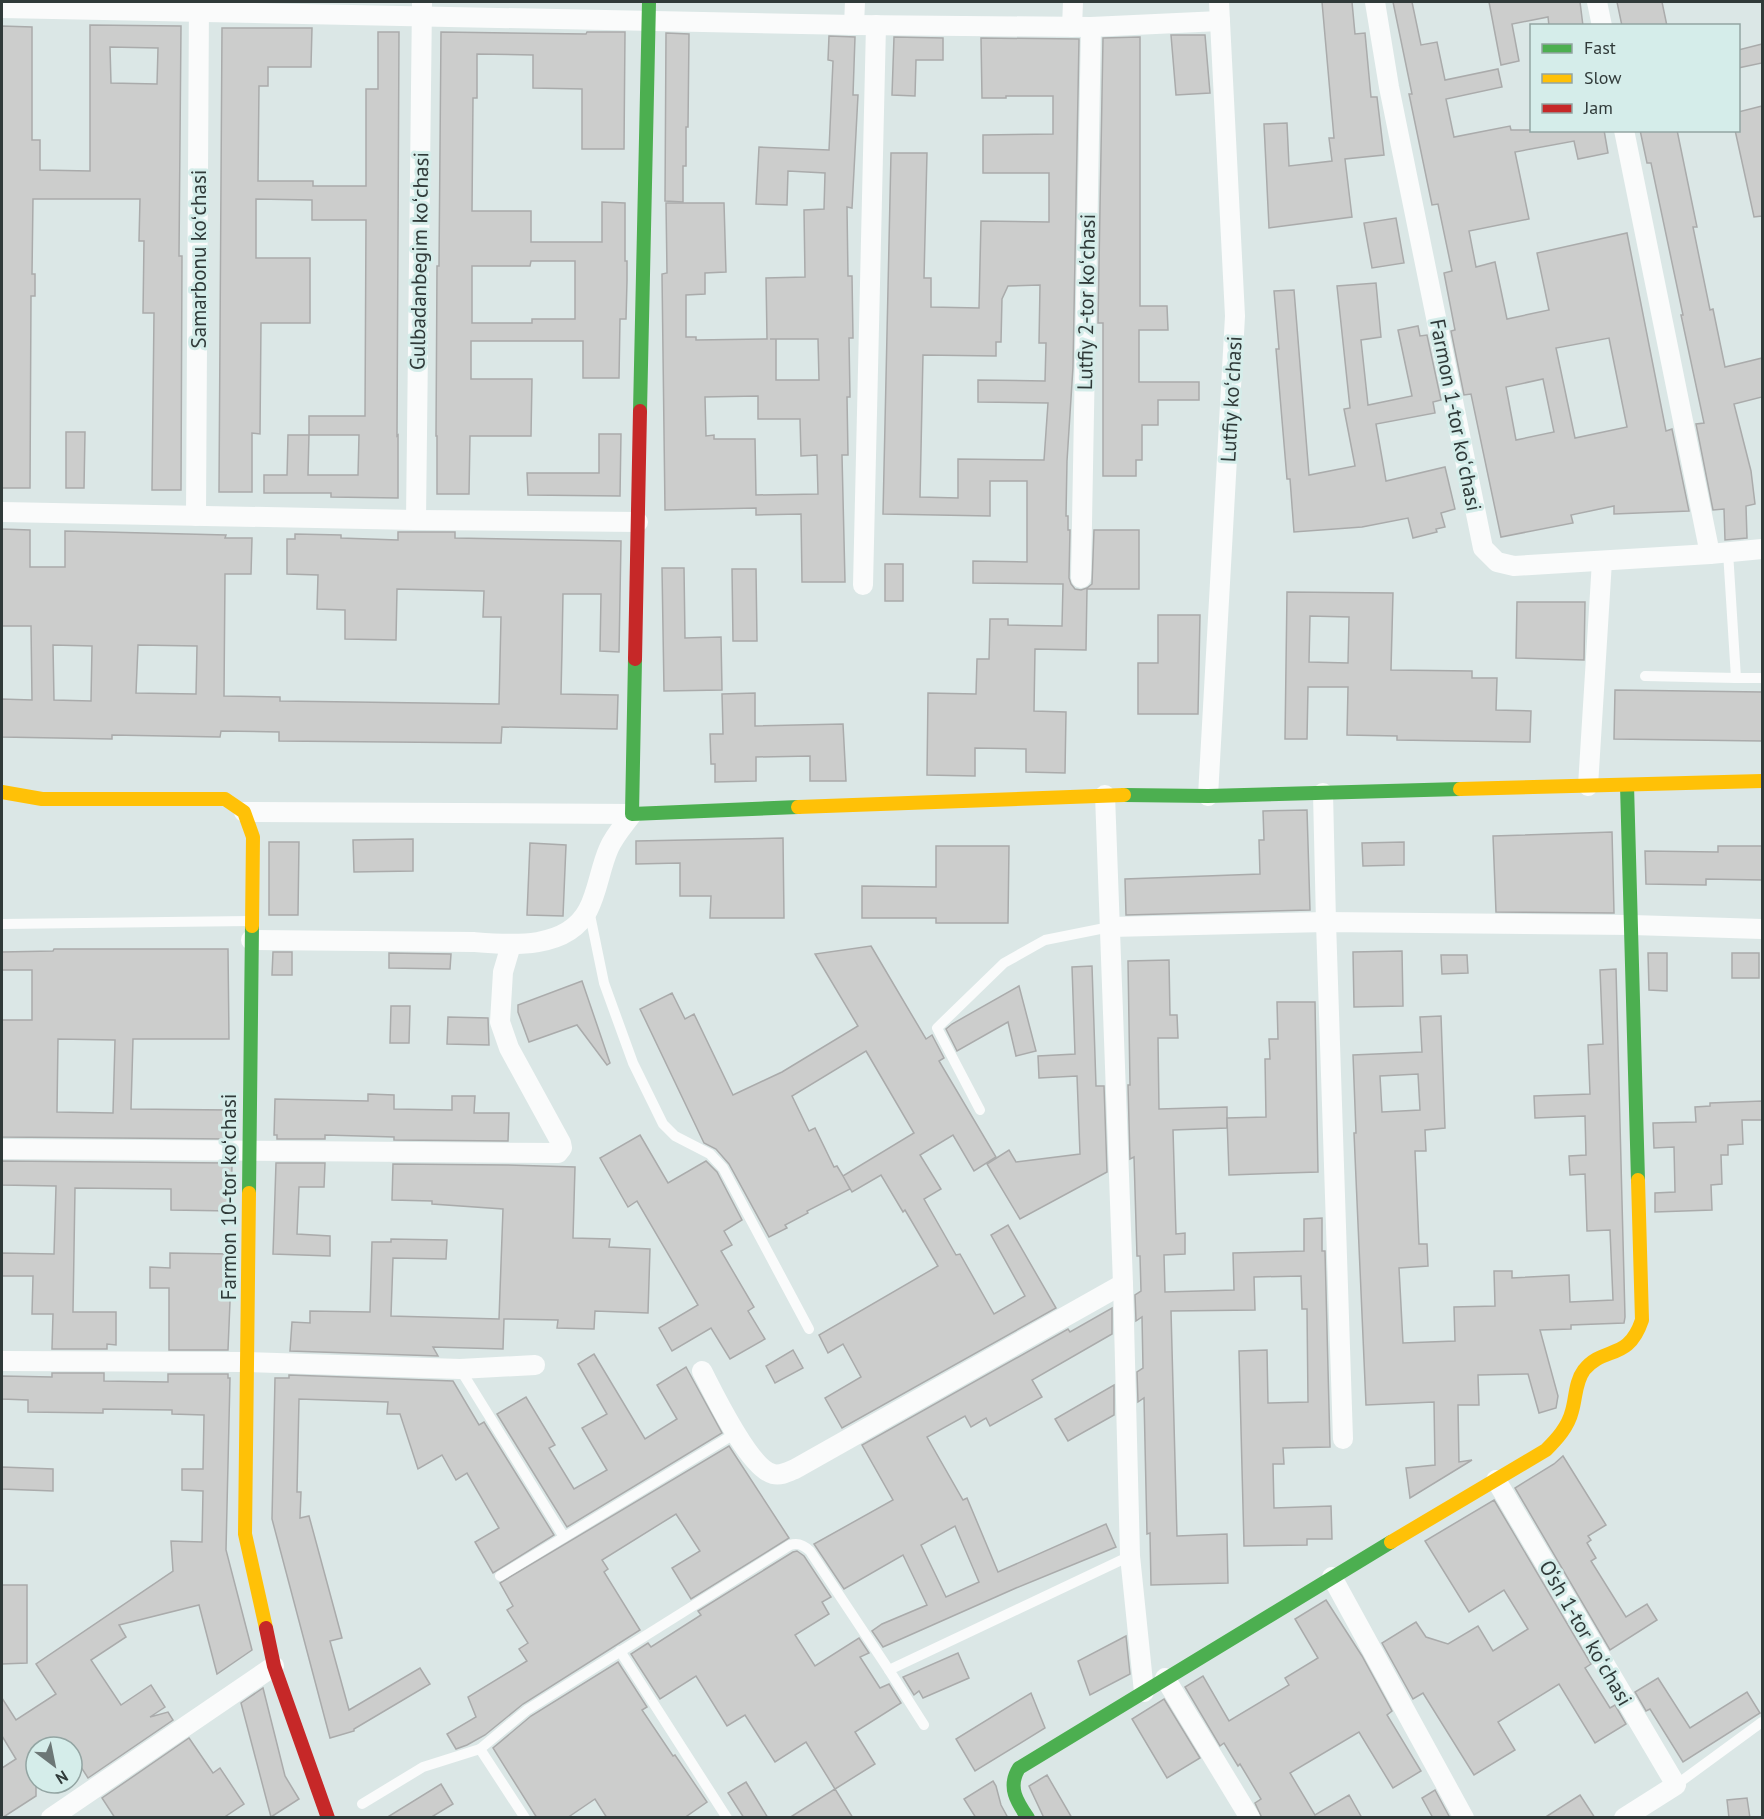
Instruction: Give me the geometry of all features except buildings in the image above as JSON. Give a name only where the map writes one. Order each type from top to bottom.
[{"type":"street","points":[[854,25],[855,2]]},
{"type":"street","name":"Lutfiy 2-tor koʻchasi","points":[[1072,2],[1081,27],[1081,578]]},
{"type":"street","name":"Farmon 1-tor koʻchasi","points":[[1375,2],[1389,87],[1483,549],[1497,562],[1514,566],[1762,549]]},
{"type":"street","points":[[1598,2],[1602,24]]},
{"type":"street","name":"Samarbonu koʻchasi","points":[[196,516],[199,7]]},
{"type":"street","points":[[2,8],[422,8],[649,11],[854,25],[1081,27],[1219,11]]},
{"type":"street","name":"Gulbadanbegim koʻchasi","points":[[416,520],[422,8]]},
{"type":"street","points":[[252,930],[511,945],[538,943],[560,935],[578,924],[588,910],[609,848],[632,814],[649,11]]},
{"type":"street","name":"Lutfiy koʻchasi","points":[[1208,796],[1235,316],[1219,11]]},
{"type":"street","points":[[863,585],[876,25]]},
{"type":"street","points":[[1624,132],[1719,553]]},
{"type":"street","points":[[2,512],[638,522]]},
{"type":"street","points":[[1588,786],[1602,561]]},
{"type":"street","points":[[2,792],[42,799],[225,799],[244,812],[632,814],[1105,795],[1208,796],[1762,781]]},
{"type":"street","points":[[1028,1818],[1014,1794],[1012,1779],[1019,1768],[1332,1577],[1546,1450],[1560,1435],[1571,1416],[1576,1388],[1584,1371],[1626,1348],[1640,1328],[1642,1320],[1628,785]]},
{"type":"street","points":[[1323,793],[1343,1439]]},
{"type":"street","points":[[1105,795],[1124,1284],[1130,1556],[1144,1692]]},
{"type":"street","name":"Farmon 10-tor koʻchasi","points":[[244,812],[253,837],[244,1534],[274,1666],[328,1818]]},
{"type":"street","points":[[1110,927],[1326,922],[1632,925],[1762,929]]},
{"type":"street","points":[[2,1149],[558,1153],[562,1148],[561,1143],[509,1048],[500,1022],[503,972],[511,945]]},
{"type":"street","points":[[702,1371],[752,1458],[772,1474],[781,1474],[1124,1284]]},
{"type":"street","points":[[2,1361],[247,1362],[460,1369],[535,1365]]},
{"type":"street","name":"O‘sh 1-tor koʻchasi","points":[[1496,1480],[1676,1785]]},
{"type":"street","points":[[1332,1577],[1464,1818]]},
{"type":"street","points":[[51,1818],[274,1666]]},
{"type":"street","points":[[1165,1678],[1250,1818]]},
{"type":"street","points":[[1624,1818],[1676,1785]]},
{"type":"lane","points":[[1719,553],[1736,678]]},
{"type":"lane","points":[[1645,676],[1762,678]]},
{"type":"lane","points":[[588,910],[604,983],[633,1063],[663,1124],[675,1136],[710,1154],[723,1168],[809,1329]]},
{"type":"lane","points":[[2,924],[252,930]]},
{"type":"lane","points":[[980,1110],[937,1028],[1005,963],[1045,940],[1110,927]]},
{"type":"lane","points":[[460,1369],[564,1537]]},
{"type":"lane","points":[[500,1576],[736,1433]]},
{"type":"lane","points":[[362,1804],[423,1767],[480,1749],[527,1710],[794,1544],[805,1546],[810,1551],[924,1725]]},
{"type":"lane","points":[[889,1670],[1130,1556]]},
{"type":"lane","points":[[620,1651],[727,1818]]},
{"type":"lane","points":[[1676,1785],[1762,1722]]},
{"type":"lane","points":[[480,1749],[525,1818]]},
{"type":"traffic: fast","points":[[640,411],[649,2]]},
{"type":"traffic: fast","points":[[635,659],[632,814],[798,807]]},
{"type":"traffic: fast","points":[[1627,785],[1638,1180]]},
{"type":"traffic: fast","points":[[1124,795],[1208,796],[1460,789]]},
{"type":"traffic: fast","points":[[249,1193],[252,926]]},
{"type":"traffic: fast","points":[[1028,1818],[1015,1794],[1015,1775],[1019,1768],[1391,1542]]},
{"type":"traffic: slow","points":[[1460,789],[1762,781]]},
{"type":"traffic: slow","points":[[2,792],[42,799],[225,799],[244,812],[253,837],[252,926]]},
{"type":"traffic: slow","points":[[798,807],[1124,795]]},
{"type":"traffic: slow","points":[[1391,1542],[1546,1450],[1568,1422],[1579,1380],[1584,1370],[1592,1362],[1623,1348],[1630,1342],[1642,1320],[1638,1180]]},
{"type":"traffic: slow","points":[[249,1193],[245,1534],[266,1628]]},
{"type":"traffic: jam","points":[[635,659],[640,411]]},
{"type":"traffic: jam","points":[[266,1628],[274,1666],[328,1818]]}]
